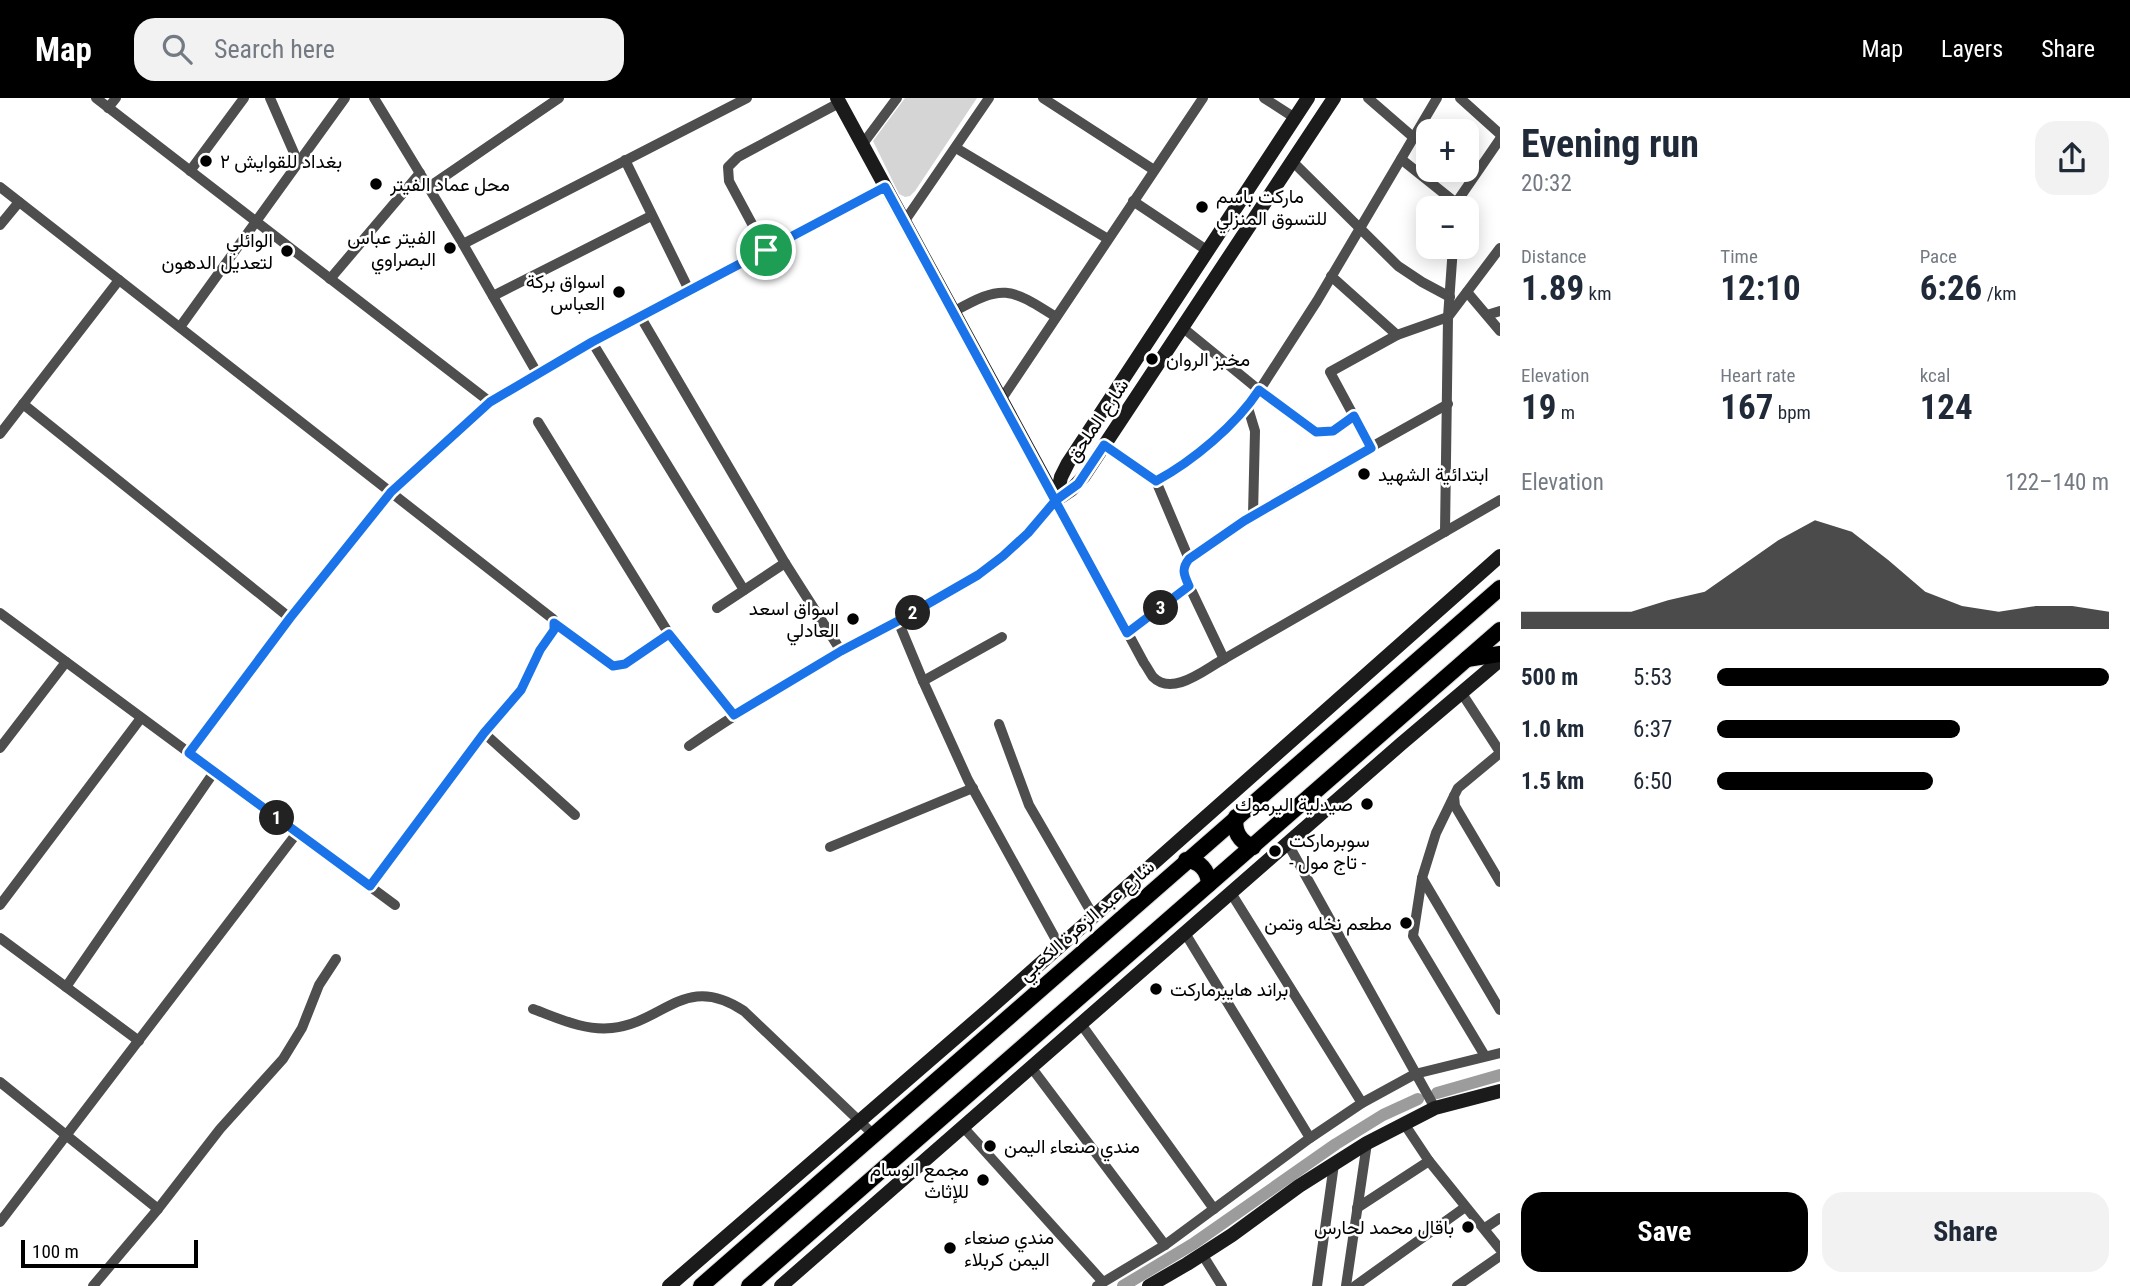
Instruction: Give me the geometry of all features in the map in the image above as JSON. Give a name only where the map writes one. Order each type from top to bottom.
[{"type":"main road","name":"شارع عبد الزهرة الكعبي","points":[[701,1286],[1500,588]]},
{"type":"main road","points":[[749,1286],[1500,630]]},
{"type":"main road","points":[[1467,659],[1500,654]]},
{"type":"main road","points":[[1236,817],[1238,835],[1253,847]]},
{"type":"main road","points":[[1186,860],[1203,867],[1209,884]]},
{"type":"street","points":[[96,98],[490,402]]},
{"type":"street","points":[[108,108],[116,98]]},
{"type":"street","points":[[190,171],[244,98]]},
{"type":"street","points":[[270,98],[298,162]]},
{"type":"street","points":[[180,327],[345,98]]},
{"type":"street","points":[[373,98],[463,244],[537,373]]},
{"type":"street","points":[[429,187],[559,98]]},
{"type":"street","points":[[463,244],[747,98]]},
{"type":"street","points":[[862,145],[897,98]]},
{"type":"street","points":[[904,222],[989,98]]},
{"type":"street","points":[[1043,98],[1154,170]]},
{"type":"street","points":[[1001,400],[1203,98]]},
{"type":"street","points":[[1264,98],[1295,118]]},
{"type":"street","name":"شارع الملحق","points":[[1056,500],[1058,484],[1068,463],[1308,98]]},
{"type":"street","name":"شارع الملحق","points":[[1056,500],[1078,484],[1334,98]]},
{"type":"street","points":[[1368,98],[1413,136]]},
{"type":"street","points":[[1156,481],[1191,460],[1248,408],[1331,276],[1437,98]]},
{"type":"street","points":[[1460,98],[1500,136],[1462,196]]},
{"type":"street","points":[[766,250],[729,181],[728,167],[738,157],[838,100],[1127,633],[1154,678],[1170,685],[1180,683],[1224,659],[1500,500]]},
{"type":"street","points":[[956,148],[1108,239]]},
{"type":"street","points":[[1401,159],[1444,196]]},
{"type":"street","points":[[625,160],[689,290]]},
{"type":"street","points":[[1292,161],[1398,266],[1450,297]]},
{"type":"street","points":[[330,279],[420,173]]},
{"type":"street","points":[[0,187],[548,614],[554,623],[613,666],[625,664],[669,634]]},
{"type":"street","points":[[189,753],[290,618],[391,492],[490,402],[592,342],[885,187]]},
{"type":"street","points":[[1133,201],[1208,251]]},
{"type":"street","points":[[0,225],[19,202]]},
{"type":"street","points":[[493,296],[651,216]]},
{"type":"street","points":[[1371,448],[1330,372],[1397,335],[1448,317],[1500,248]]},
{"type":"street","points":[[1445,532],[1448,317],[1452,259]]},
{"type":"street","points":[[1331,276],[1397,335]]},
{"type":"street","points":[[0,435],[119,280]]},
{"type":"street","points":[[953,312],[989,293],[1004,292],[1025,297],[1056,317]]},
{"type":"street","points":[[1467,292],[1500,331]]},
{"type":"street","points":[[1487,315],[1500,310]]},
{"type":"street","points":[[640,316],[785,563],[841,651]]},
{"type":"street","points":[[1182,327],[1316,432],[1333,431],[1354,416]]},
{"type":"street","points":[[592,342],[744,590]]},
{"type":"street","points":[[23,404],[290,618]]},
{"type":"street","points":[[1224,659],[1183,573],[1184,565],[1189,559],[1253,515],[1448,404]]},
{"type":"street","points":[[1248,408],[1255,431],[1253,515]]},
{"type":"street","points":[[538,422],[669,634],[734,715]]},
{"type":"street","points":[[1104,445],[1156,481],[1189,559]]},
{"type":"street","points":[[689,746],[734,715],[841,651],[978,575],[1028,533],[1056,500]]},
{"type":"street","points":[[669,1286],[1060,947],[1500,556]]},
{"type":"street","points":[[718,608],[785,563]]},
{"type":"street","points":[[1127,633],[1189,586]]},
{"type":"street","points":[[0,614],[395,905]]},
{"type":"street","points":[[898,621],[973,788],[1060,947]]},
{"type":"street","points":[[370,886],[484,733],[521,690],[540,650],[554,630],[554,623]]},
{"type":"street","points":[[923,681],[1002,637]]},
{"type":"street","points":[[781,1286],[1500,660]]},
{"type":"street","points":[[0,748],[66,662]]},
{"type":"street","points":[[1461,692],[1500,753],[1458,788],[1436,833],[1422,878],[1413,936],[1485,1056]]},
{"type":"street","points":[[0,905],[141,718]]},
{"type":"street","points":[[999,724],[1029,804],[1094,917]]},
{"type":"street","points":[[484,733],[575,815]]},
{"type":"street","points":[[66,987],[214,772]]},
{"type":"street","points":[[830,846],[973,788]]},
{"type":"street","points":[[1454,796],[1455,806],[1500,882]]},
{"type":"street","points":[[0,1222],[297,833]]},
{"type":"street","points":[[1288,844],[1435,1108]]},
{"type":"street","points":[[1422,878],[1500,1010]]},
{"type":"street","points":[[1231,894],[1362,1103]]},
{"type":"street","points":[[1185,933],[1310,1138]]},
{"type":"street","points":[[0,938],[139,1041]]},
{"type":"street","points":[[93,1286],[158,1209],[220,1129],[283,1059],[302,1028],[320,985],[336,959]]},
{"type":"street","points":[[533,1009],[573,1024],[604,1029],[636,1022],[670,1004],[689,998],[708,997],[727,1001],[744,1011],[874,1135]]},
{"type":"street","points":[[1082,1024],[1214,1209]]},
{"type":"street","points":[[964,1128],[1100,1284],[1165,1245],[1362,1103],[1415,1074],[1500,1053]]},
{"type":"street","points":[[1031,1067],[1165,1245]]},
{"type":"street","points":[[1,1084],[158,1209]]},
{"type":"street","points":[[1152,1285],[1232,1235],[1299,1186],[1367,1143],[1435,1108],[1500,1091]]},
{"type":"street","points":[[1405,1125],[1465,1208],[1485,1228],[1500,1249]]},
{"type":"street","points":[[1346,1286],[1367,1143]]},
{"type":"street","points":[[1357,1208],[1429,1161]]},
{"type":"street","points":[[1317,1286],[1334,1164]]},
{"type":"street","points":[[1355,1286],[1465,1208]]},
{"type":"street","points":[[1485,1228],[1500,1218]]},
{"type":"street","points":[[1202,1254],[1222,1286]]},
{"type":"street","points":[[1457,1286],[1500,1255]]},
{"type":"shaded area","points":[[905,98],[977,98],[915,191],[905,197],[899,194],[873,141]]},
{"type":"waterway","points":[[1437,1093],[1500,1075]]},
{"type":"waterway","points":[[1123,1286],[1193,1244],[1336,1144],[1383,1115],[1418,1099]]},
{"type":"place","name":"بغداد للقوايش ٢","points":[[206,161]]},
{"type":"place","name":"محل عماد الفيتر","points":[[376,184]]},
{"type":"place","name":"ماركت باسم للتسوق المنزلي","points":[[1202,207]]},
{"type":"place","name":"الفيتر عباس البصراوي","points":[[450,248]]},
{"type":"place","name":"الوائلي لتعديل الدهون","points":[[287,251]]},
{"type":"place","name":"اسواق بركة العباس","points":[[619,292]]},
{"type":"place","name":"مخبز الروان","points":[[1152,359]]},
{"type":"place","name":"ابتدائية الشهيد","points":[[1364,474]]},
{"type":"place","name":"اسواق اسعد العادلي","points":[[853,619]]},
{"type":"place","name":"صيدلية اليرموك","points":[[1367,804]]},
{"type":"place","name":"سوبرماركت - تاج مول -","points":[[1275,851]]},
{"type":"place","name":"مطعم نخله وتمن","points":[[1406,923]]},
{"type":"place","name":"براند هايبرماركت","points":[[1156,989]]},
{"type":"place","name":"مندي صنعاء اليمن","points":[[990,1146]]},
{"type":"place","name":"مجمع الوسام للإثاث","points":[[983,1180]]},
{"type":"place","name":"باقال محمد لحارس","points":[[1468,1227]]},
{"type":"place","name":"مندي صنعاء اليمن كربلاء","points":[[950,1248]]},
{"type":"route","points":[[766,250],[592,342],[490,402],[391,492],[290,618],[189,753],[370,886],[484,733],[521,690],[540,650],[554,630],[554,623],[613,666],[625,664],[669,634],[734,715],[841,651],[978,575],[1028,533],[1056,500],[1078,484],[1104,445],[1156,481],[1191,460],[1248,408],[1259,390],[1316,432],[1333,431],[1354,416],[1371,448],[1296,489],[1189,559],[1184,565],[1183,573],[1189,586],[1127,633],[1056,500],[885,187],[766,250]]}]
